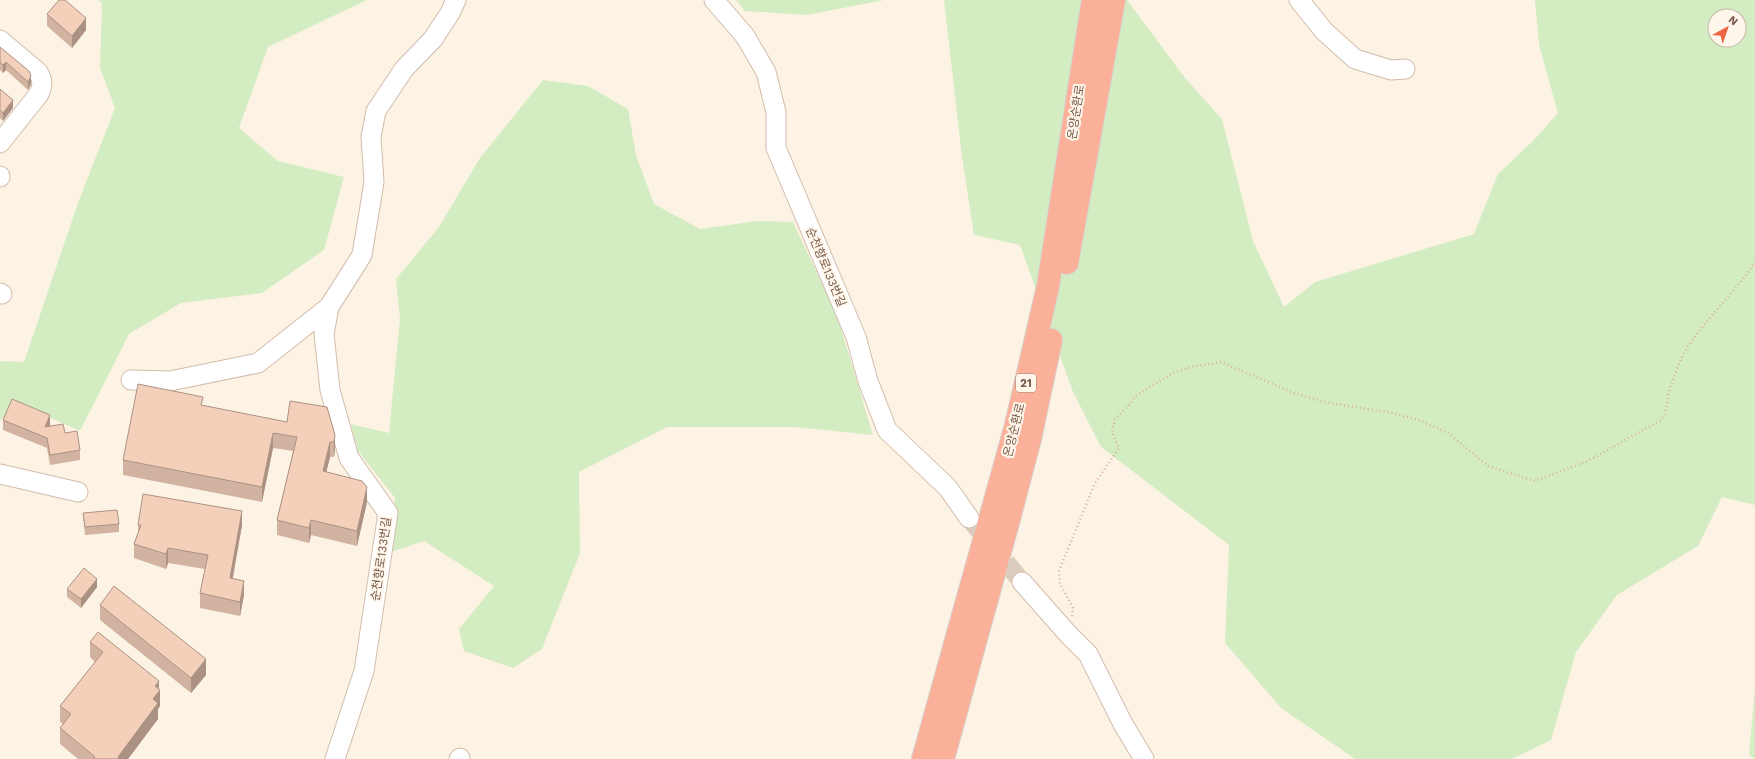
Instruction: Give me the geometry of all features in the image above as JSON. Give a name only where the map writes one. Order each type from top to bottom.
[{"type":"highway","name":"온양순환로","points":[[923,759],[1016,425],[1048,286],[1093,0]]},
{"type":"highway","name":"온양순환로","points":[[943,759],[1030,439],[1059,306],[1114,0]]},
{"type":"street","name":"순천향로133번길","points":[[335,759],[364,671],[388,513],[349,458],[330,390],[324,334],[329,307],[362,255],[374,182],[371,137],[376,111],[404,69],[433,39],[450,13],[456,0]]},
{"type":"street","name":"순천향로133번길","points":[[714,0],[745,36],[766,72],[776,112],[776,148],[856,337],[868,381],[887,430],[948,488],[969,518]]},
{"type":"street","points":[[1299,0],[1324,31],[1354,59],[1390,70],[1405,69]]},
{"type":"street","points":[[0,40],[38,72],[42,79],[42,87],[39,94],[0,143]]},
{"type":"street","points":[[131,380],[170,381],[258,363],[329,307]]},
{"type":"street","points":[[0,474],[78,492]]},
{"type":"street","points":[[1022,582],[1068,634],[1088,654],[1123,724],[1144,759]]},
{"type":"path","points":[[1068,634],[1073,608],[1060,584],[1060,571],[1095,483],[1119,448],[1112,433],[1115,419],[1137,395],[1174,374],[1191,367],[1221,362],[1294,393],[1324,402],[1392,413],[1419,420],[1448,433],[1488,466],[1535,481],[1560,473],[1588,461],[1661,420],[1665,415],[1671,385],[1682,357],[1694,339],[1742,282],[1755,262]]},
{"type":"green space","points":[[98,0],[367,0],[268,47],[239,128],[278,161],[344,177],[324,250],[262,293],[181,303],[129,334],[80,431],[16,402],[12,410],[0,420],[0,361],[24,362],[79,200],[115,108],[100,68],[102,3]]},
{"type":"green space","points":[[736,0],[884,0],[807,15],[745,11]]},
{"type":"green space","points":[[944,0],[1127,0],[1185,78],[1222,119],[1253,241],[1284,307],[1315,282],[1474,234],[1498,174],[1534,140],[1558,113],[1539,45],[1535,0],[1755,0],[1755,505],[1722,497],[1698,546],[1617,595],[1576,652],[1551,740],[1512,759],[1355,759],[1281,708],[1225,643],[1229,545],[1101,447],[1073,392],[1020,245],[974,235],[962,157]]},
{"type":"green space","points":[[543,80],[588,86],[628,109],[636,155],[654,204],[700,229],[758,221],[793,222],[837,315],[873,435],[795,427],[667,427],[579,472],[580,553],[542,649],[513,668],[464,651],[459,629],[494,586],[424,541],[391,552],[395,498],[358,451],[351,424],[389,433],[400,318],[396,279],[439,227],[480,158]]},
{"type":"green space","points":[[1755,689],[1755,759],[1754,759],[1749,754]]},
{"type":"building","points":[[59,0],[65,0],[86,18],[72,36],[47,14]]},
{"type":"building","points":[[0,47],[29,71],[31,76],[28,82],[6,62],[3,65],[0,62]]},
{"type":"building","points":[[0,89],[13,100],[3,113],[0,110]]},
{"type":"building","points":[[138,384],[203,397],[201,405],[287,422],[290,401],[327,407],[335,435],[334,442],[330,442],[323,471],[362,481],[367,487],[357,531],[311,520],[309,528],[277,520],[297,437],[273,433],[262,487],[123,460]]},
{"type":"building","points":[[12,399],[50,415],[45,427],[63,424],[65,433],[77,431],[80,450],[50,455],[47,438],[3,420]]},
{"type":"building","points":[[143,494],[242,511],[230,578],[244,581],[240,602],[200,593],[208,555],[168,548],[166,554],[134,544],[141,525],[138,525]]},
{"type":"building","points":[[117,510],[119,524],[85,527],[83,513]]},
{"type":"building","points":[[84,568],[97,579],[81,599],[67,589]]},
{"type":"building","points":[[114,586],[206,659],[191,678],[100,605]]},
{"type":"building","points":[[98,632],[159,681],[155,686],[160,690],[153,699],[158,703],[118,757],[119,759],[95,759],[94,756],[60,728],[71,714],[60,706],[103,652],[90,642]]},
{"type":"tunnel","points":[[969,518],[1022,582]]}]
